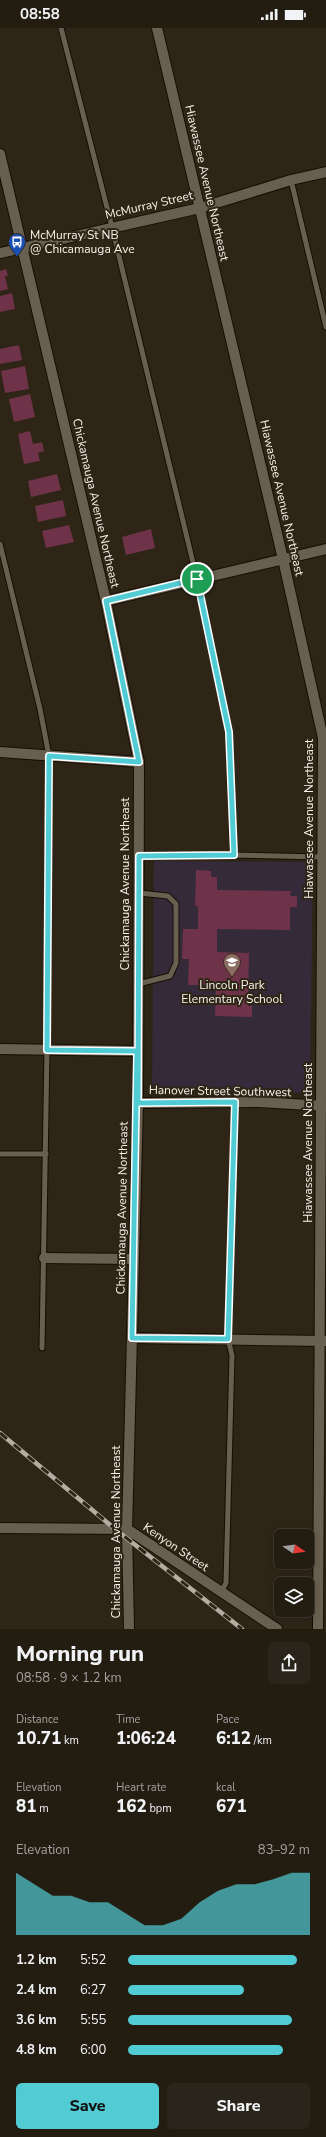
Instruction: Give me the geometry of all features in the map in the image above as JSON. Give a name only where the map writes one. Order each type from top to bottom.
[{"type":"street","name":"Hiawassee Avenue Northeast","points":[[156,28],[283,559],[323,738],[323,1341],[318,1629]]},
{"type":"street","name":"Chickamauga Avenue Northeast","points":[[0,154],[106,601],[139,762],[138,1103],[127,1530],[129,1629]]},
{"type":"street","name":"McMurray Street","points":[[0,253],[200,208],[291,180],[326,172]]},
{"type":"street","points":[[106,601],[326,549]]},
{"type":"street","points":[[0,752],[139,762]]},
{"type":"street","points":[[0,1049],[137,1051]]},
{"type":"street","name":"Hanover Street Southwest","points":[[138,1103],[235,1102],[324,1106]]},
{"type":"street","points":[[44,1258],[134,1258]]},
{"type":"street","points":[[132,1338],[323,1341]]},
{"type":"street","name":"Kenyon Street","points":[[0,1528],[127,1530],[277,1629]]},
{"type":"lane","points":[[61,28],[112,227],[197,579],[229,732],[234,855]]},
{"type":"lane","points":[[291,180],[326,327]]},
{"type":"lane","points":[[0,544],[40,709],[49,756],[46,1154],[42,1348]]},
{"type":"lane","points":[[139,856],[234,855],[322,858]]},
{"type":"lane","points":[[138,984],[170,976],[176,963],[176,904],[168,896],[139,892]]},
{"type":"lane","points":[[221,1592],[226,1583],[232,1355],[228,1339],[235,1102]]},
{"type":"lane","points":[[0,1154],[46,1154]]},
{"type":"shaded area","name":"Lincoln Park Elementary School","points":[[154,861],[308,862],[313,868],[310,1086],[303,1093],[152,1091]]},
{"type":"building","points":[[6,269],[8,276],[5,276],[8,289],[0,291],[0,271]]},
{"type":"building","points":[[12,293],[15,309],[0,312],[0,296]]},
{"type":"building","points":[[19,345],[22,360],[0,364],[0,349]]},
{"type":"building","points":[[25,366],[29,389],[5,393],[1,371]]},
{"type":"building","points":[[30,394],[35,417],[14,422],[9,399]]},
{"type":"building","points":[[30,431],[33,444],[42,442],[44,451],[38,453],[40,461],[24,464],[18,434]]},
{"type":"building","points":[[57,474],[61,490],[31,497],[28,481]]},
{"type":"building","points":[[63,500],[66,516],[38,522],[35,506]]},
{"type":"building","points":[[69,525],[74,542],[46,548],[42,531]]},
{"type":"building","points":[[151,529],[155,548],[126,555],[122,537]]},
{"type":"building","name":"Lincoln Park Elementary School","points":[[196,870],[211,871],[211,877],[217,877],[217,890],[291,891],[290,896],[297,896],[297,907],[290,907],[290,930],[217,929],[217,952],[249,953],[248,1006],[252,1006],[252,1017],[215,1016],[216,983],[212,983],[212,985],[188,985],[189,959],[182,959],[183,929],[198,929],[198,906],[195,906]]},
{"type":"railway","points":[[0,1433],[115,1529],[242,1629]]},
{"type":"place","name":"McMurray St NB @ Chicamauga Ave","points":[[17,257]]},
{"type":"place","name":"Lincoln Park Elementary School","points":[[232,977]]},
{"type":"route","points":[[197,579],[106,601],[139,762],[49,756],[47,1050],[137,1051],[138,1103],[132,1338],[228,1339],[235,1102],[138,1103],[137,1051],[139,856],[234,855],[229,732],[197,579]]}]
